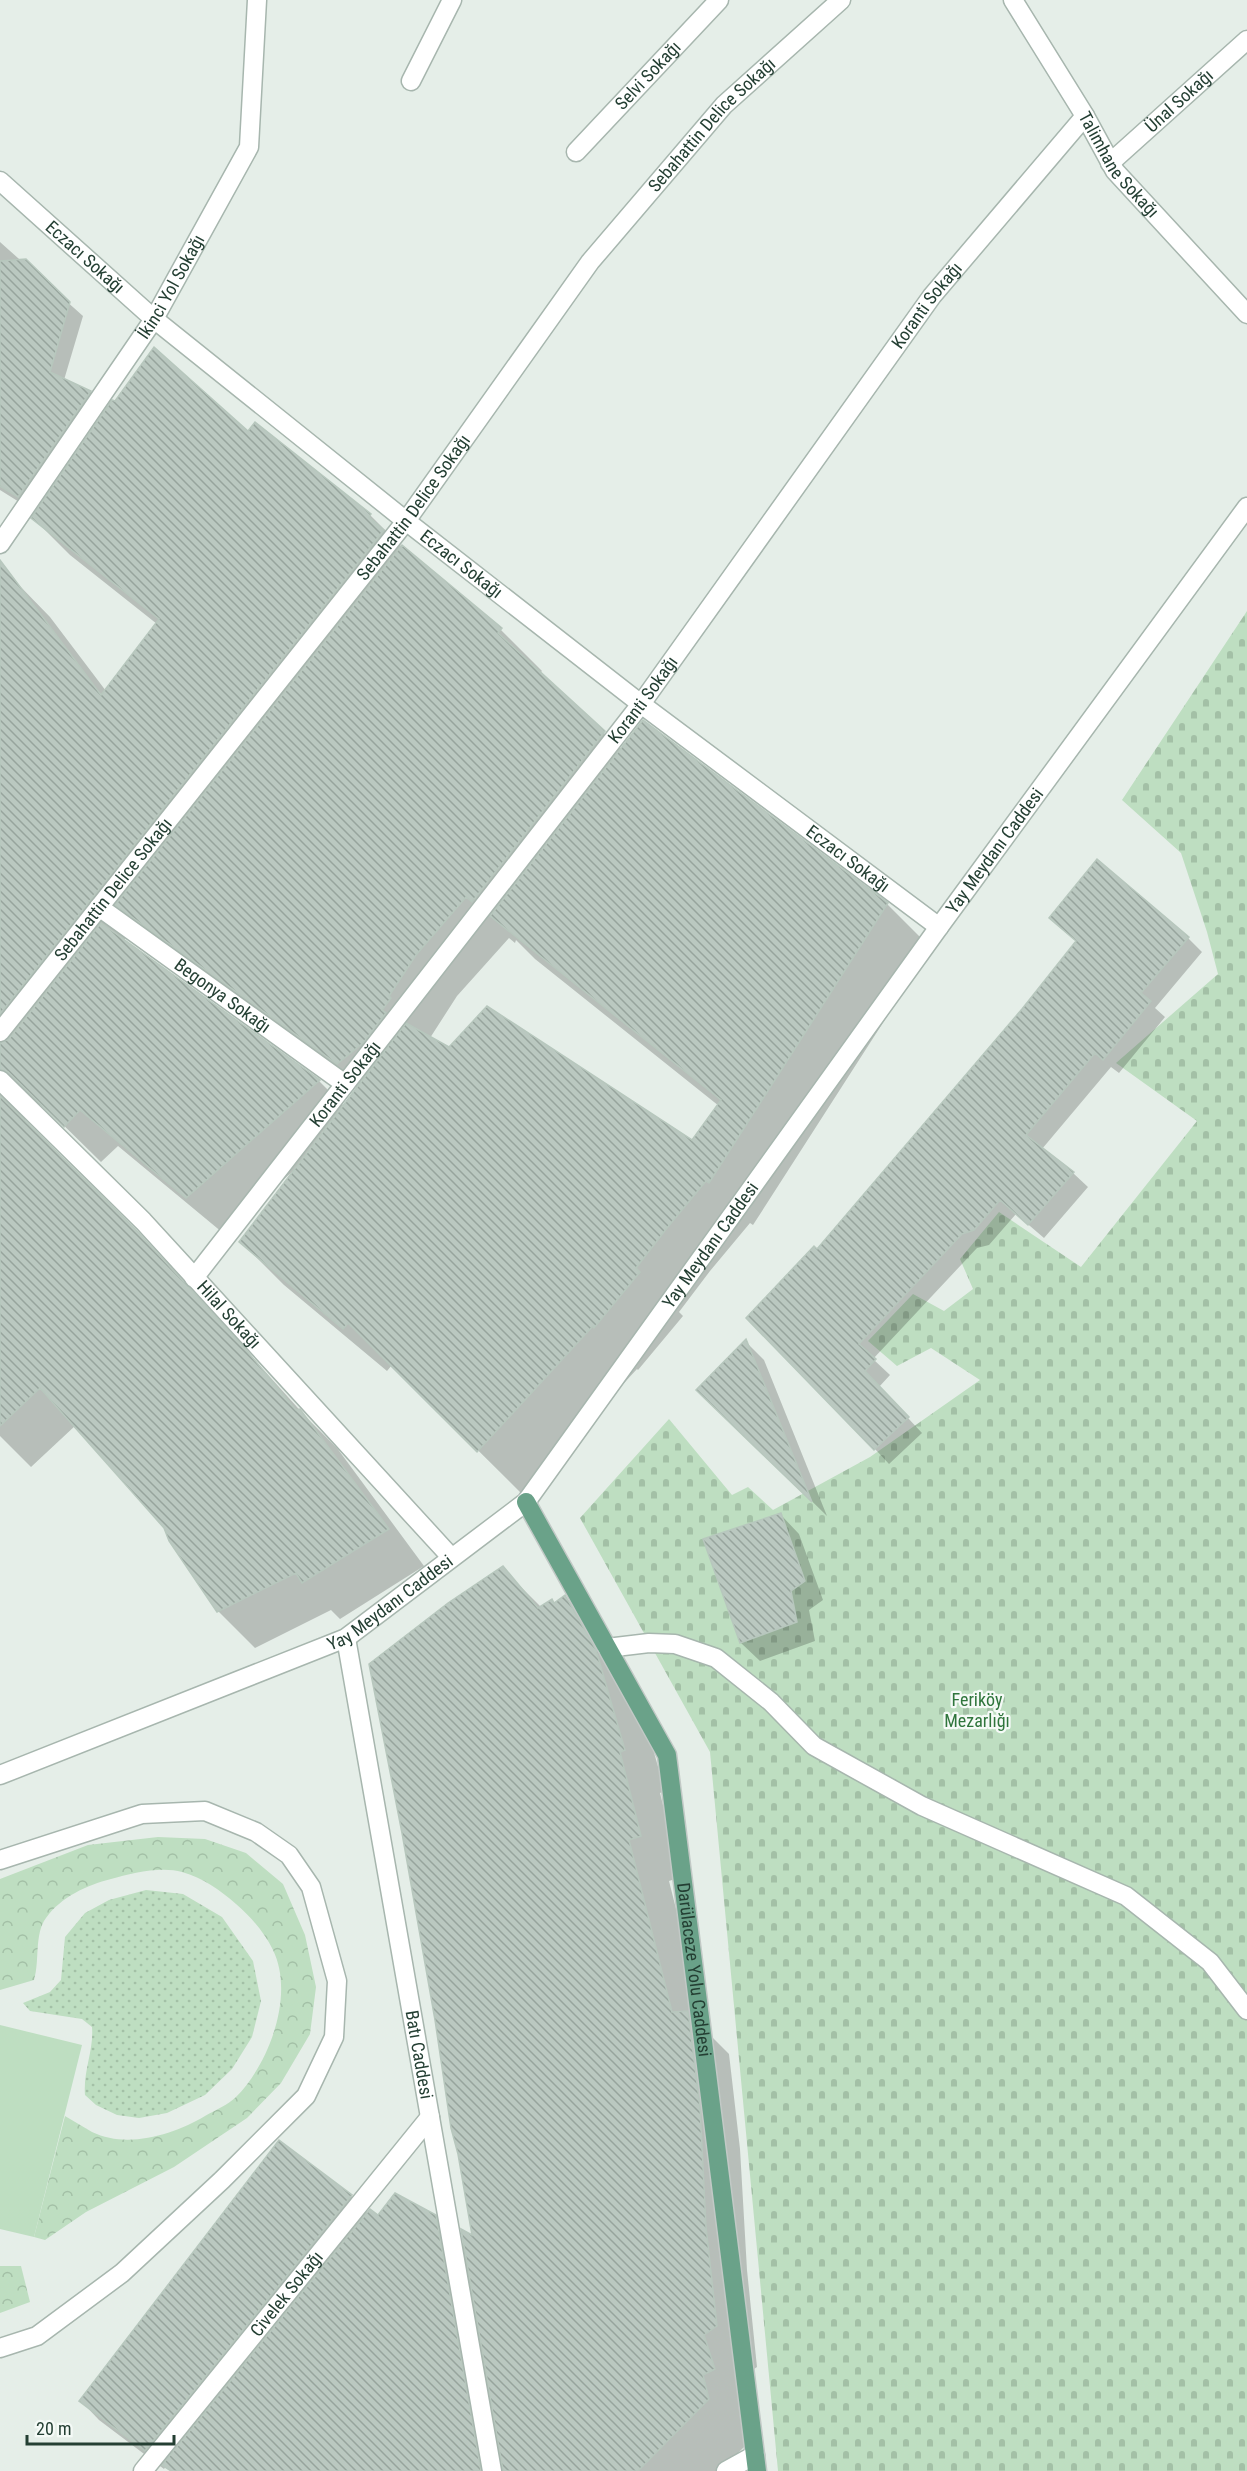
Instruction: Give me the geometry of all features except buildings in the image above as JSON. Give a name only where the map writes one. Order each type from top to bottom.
[{"type":"main road","name":"Darülaceze Yolu Caddesi","points":[[526,1502],[667,1755],[756,2463]]},
{"type":"street","name":"İkinci Yol Sokağı","points":[[0,544],[154,319],[249,147],[257,0]]},
{"type":"street","points":[[411,81],[452,0]]},
{"type":"street","name":"Selvi Sokağı","points":[[576,152],[719,0]]},
{"type":"street","name":"Sebahattin Delice Sokağı","points":[[0,1032],[406,521],[590,262],[724,105],[841,0]]},
{"type":"street","name":"Talimhane Sokağı","points":[[1013,0],[1085,116],[1115,171],[1247,314]]},
{"type":"street","name":"Ünal Sokağı","points":[[1110,163],[1247,40]]},
{"type":"street","name":"Koranti Sokağı","points":[[194,1278],[641,704],[932,296],[1085,116]]},
{"type":"street","name":"Eczacı Sokağı","points":[[0,181],[154,319],[406,521],[641,704],[939,927]]},
{"type":"street","name":"Yay Meydanı Caddesi","points":[[0,1775],[346,1638],[526,1502],[939,927],[1247,507]]},
{"type":"street","name":"Begonya Sokağı","points":[[99,908],[345,1084]]},
{"type":"street","name":"Hilal Sokağı","points":[[0,1080],[143,1221],[451,1557]]},
{"type":"street","name":"Batı Caddesi","points":[[346,1638],[492,2471]]},
{"type":"street","points":[[607,1648],[649,1643],[675,1644],[716,1658],[771,1702],[814,1746],[922,1806],[1126,1896],[1210,1962],[1247,2010]]},
{"type":"street","points":[[0,1860],[142,1814],[205,1811],[256,1832],[289,1855],[311,1887],[337,1981],[334,2037],[306,2096],[222,2180],[122,2273],[37,2336],[0,2348]]},
{"type":"street","name":"Civelek Sokağı","points":[[143,2471],[430,2117]]},
{"type":"street","points":[[726,2471],[756,2463]]},
{"type":"green space","name":"Feriköy Mezarlığı","points":[[1247,611],[1247,2471],[778,2471],[710,1752],[580,1518],[669,1419],[732,1495],[748,1487],[773,1510],[870,1457],[980,1380],[931,1348],[897,1366],[868,1341],[913,1294],[944,1311],[973,1289],[960,1259],[999,1212],[1081,1267],[1197,1121],[1116,1063],[1218,974],[1181,853],[1122,800]]},
{"type":"green space","points":[[158,1837],[205,1839],[246,1853],[283,1884],[305,1935],[316,1987],[310,2034],[281,2083],[247,2118],[174,2167],[86,2212],[45,2240],[34,2237],[65,2116],[92,2132],[120,2139],[150,2137],[179,2129],[236,2097],[259,2066],[275,2028],[280,2008],[281,1987],[279,1968],[266,1937],[247,1914],[217,1889],[204,1881],[174,1870],[146,1871],[119,1877],[93,1885],[67,1898],[52,1911],[42,1924],[34,1980],[0,1990],[0,1879],[88,1845]]},
{"type":"green space","points":[[146,1890],[183,1894],[222,1917],[253,1961],[261,2001],[252,2037],[232,2069],[205,2095],[167,2113],[139,2118],[117,2115],[96,2105],[85,2095],[92,2027],[82,2019],[30,2011],[23,2003],[50,1992],[61,1980],[65,1937],[85,1913],[109,1900]]},
{"type":"green space","points":[[0,2025],[82,2045],[34,2237],[0,2229]]},
{"type":"green space","points":[[0,2266],[21,2266],[30,2302],[0,2313]]}]
